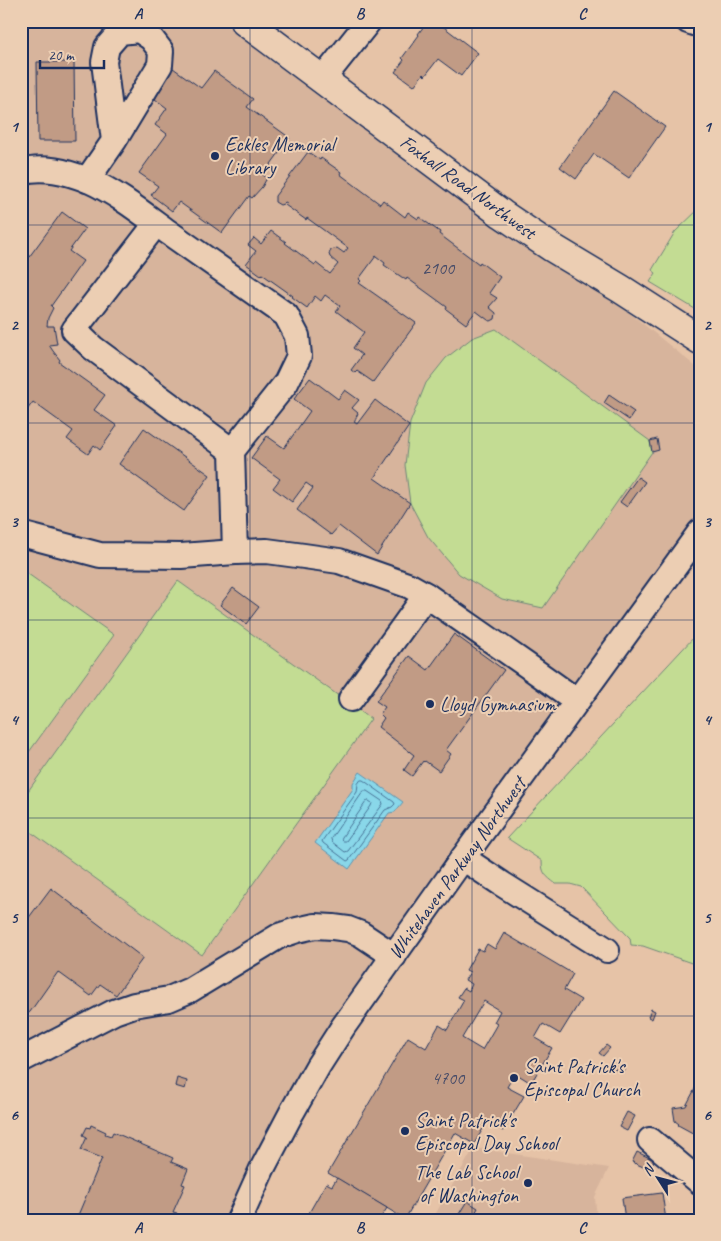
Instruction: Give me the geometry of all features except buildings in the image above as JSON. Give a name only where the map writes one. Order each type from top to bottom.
[{"type":"main road","name":"Foxhall Road Northwest","points":[[244,21],[516,224],[700,340]]},
{"type":"street","points":[[322,80],[369,21]]},
{"type":"street","points":[[688,21],[700,25]]},
{"type":"street","points":[[87,180],[114,141]]},
{"type":"street","points":[[21,172],[29,169],[65,172],[87,180],[116,195],[286,315],[297,336],[299,356],[286,383],[232,451],[234,552]]},
{"type":"street","points":[[156,224],[74,330],[93,348],[232,451]]},
{"type":"street","name":"Whitehaven Parkway Northwest","points":[[239,1220],[262,1169],[292,1112],[343,1027],[576,701],[700,532]]},
{"type":"street","points":[[21,534],[100,555],[181,556],[266,551],[339,562],[410,586],[426,595],[576,701]]},
{"type":"street","points":[[351,698],[426,595]]},
{"type":"street","points":[[463,858],[608,950]]},
{"type":"street","points":[[21,1060],[114,1012],[134,1005],[169,999],[190,990],[279,936],[297,930],[315,926],[348,929],[361,934],[394,956]]},
{"type":"street","points":[[650,1140],[700,1182]]},
{"type":"shaded area","points":[[21,21],[220,21],[515,242],[627,311],[700,370],[700,532],[394,956],[241,1220],[21,1220]]},
{"type":"shaded area","name":"The Lab School of Washington","points":[[474,1148],[609,1168],[595,1197],[597,1220],[432,1220]]},
{"type":"green space","points":[[700,208],[700,312],[650,282],[656,273],[652,270],[675,232]]},
{"type":"green space","points":[[496,329],[650,441],[652,452],[543,608],[502,599],[459,574],[428,537],[410,503],[405,465],[410,423],[426,383],[446,358],[472,338]]},
{"type":"green space","points":[[21,569],[114,635],[21,763]]},
{"type":"green space","points":[[178,581],[371,719],[202,955],[21,825],[21,801]]},
{"type":"green space","points":[[700,629],[700,966],[643,946],[631,945],[630,938],[581,887],[570,884],[556,884],[545,874],[542,861],[507,838]]},
{"type":"water","points":[[360,772],[403,802],[395,812],[389,813],[349,869],[315,843],[353,789],[353,783]]},
{"type":"place","name":"Eckles Memorial Library","points":[[215,156]]},
{"type":"place","name":"Lloyd Gymnasium","points":[[430,704]]},
{"type":"place","name":"Saint Patrick's Episcopal Church","points":[[514,1078]]},
{"type":"place","name":"Saint Patrick's Episcopal Day School","points":[[405,1131]]},
{"type":"place","name":"The Lab School of Washington","points":[[528,1183]]}]
